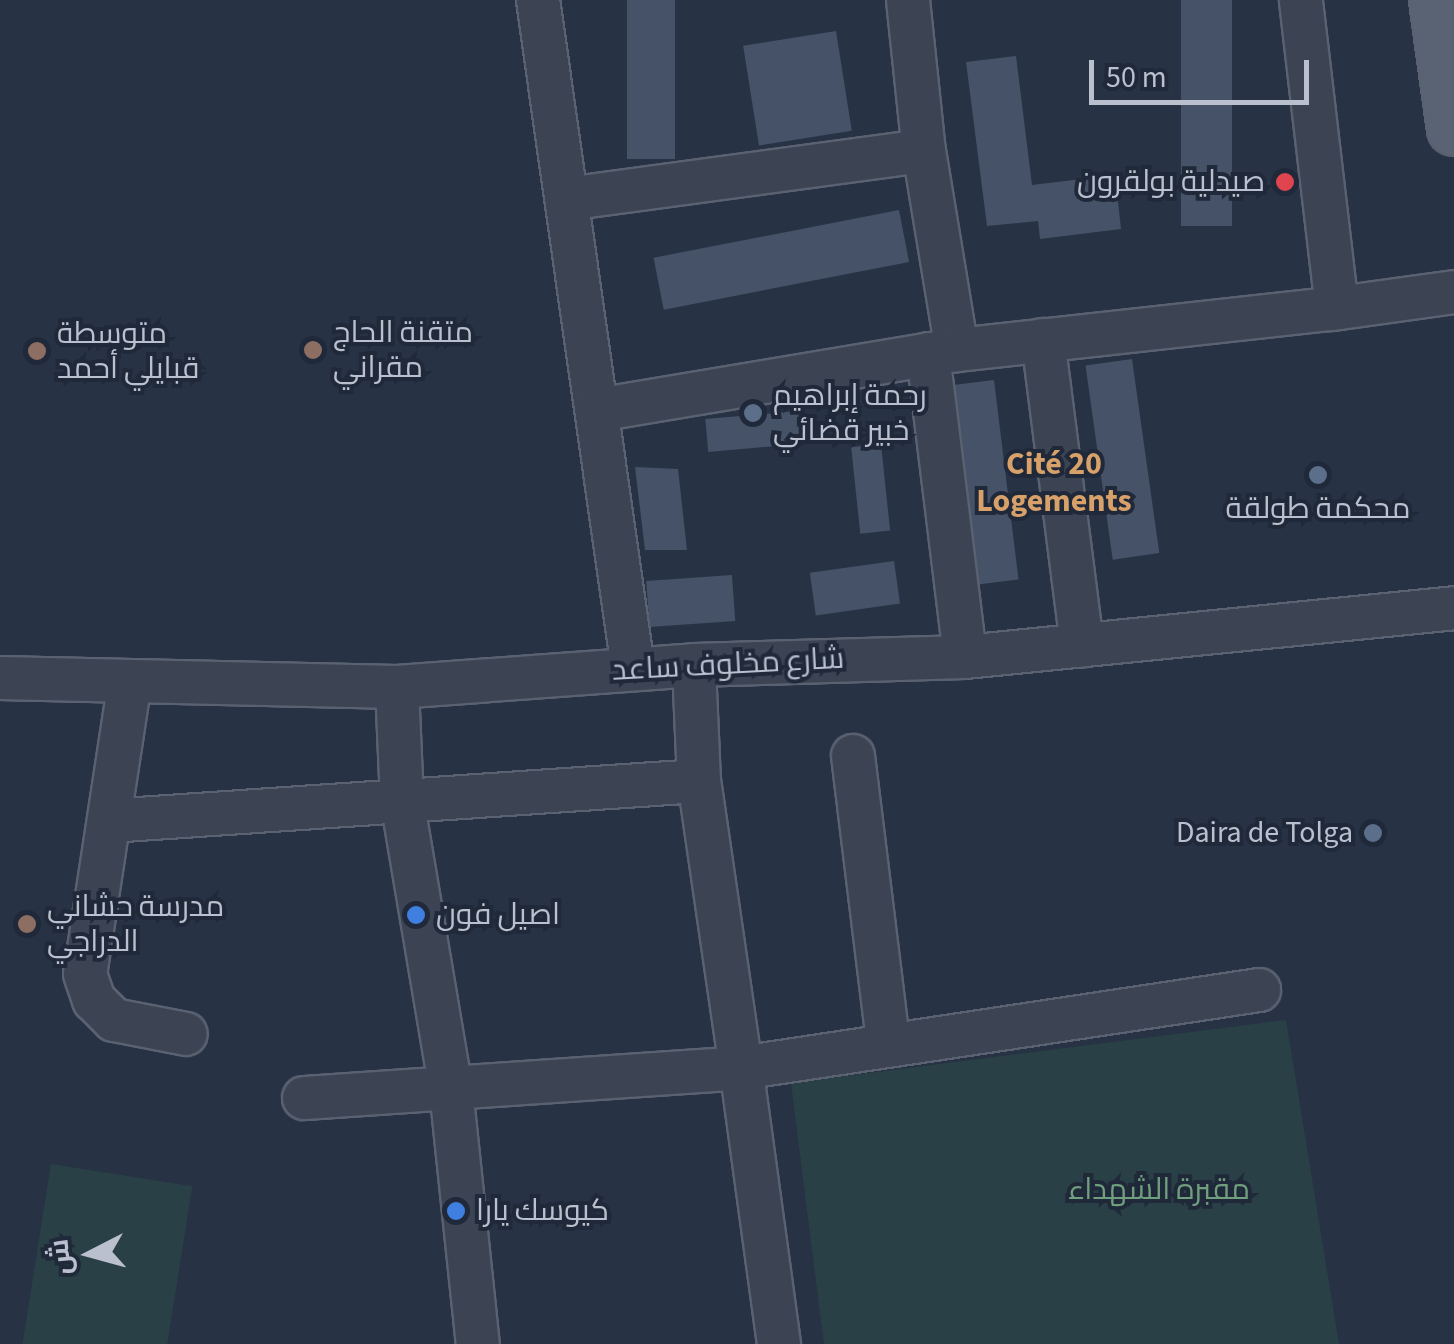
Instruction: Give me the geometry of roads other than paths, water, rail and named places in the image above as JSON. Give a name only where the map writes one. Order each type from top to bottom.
[{"type":"main road","points":[[1436,0],[1454,129]]},
{"type":"street","points":[[538,0],[634,668]]},
{"type":"street","points":[[908,0],[942,352],[965,658]]},
{"type":"street","points":[[1302,0],[1332,309]]},
{"type":"street","points":[[567,199],[924,151]]},
{"type":"street","points":[[598,410],[942,352],[1454,292]]},
{"type":"street","points":[[1044,340],[1082,646]]},
{"type":"street","name":"شارع مخلوف ساعد","points":[[0,678],[397,687],[634,668],[965,658],[1454,608]]},
{"type":"street","points":[[694,665],[699,781],[779,1344]]},
{"type":"street","points":[[130,681],[85,974],[94,1000],[114,1020],[186,1034]]},
{"type":"street","points":[[397,687],[402,800],[452,1089],[478,1344]]},
{"type":"street","points":[[853,756],[888,1042]]},
{"type":"street","points":[[109,821],[699,781]]},
{"type":"street","points":[[304,1098],[741,1068],[888,1042],[1259,990]]},
{"type":"place","name":"صيدلية بولقرون","points":[[1285,182]]},
{"type":"place","name":"متقنة الحاج مقراني","points":[[313,350]]},
{"type":"place","name":"متوسطة قبايلي أحمد","points":[[37,351]]},
{"type":"place","name":"رحمة إبراهيم خبير قضائي","points":[[753,413]]},
{"type":"place","name":"محكمة طولقة","points":[[1318,475]]},
{"type":"place","name":"Daira de Tolga","points":[[1373,833]]},
{"type":"place","name":"اصيل فون","points":[[416,915]]},
{"type":"place","name":"مدرسة حشاني الدراجي","points":[[27,924]]},
{"type":"place","name":"كيوسك يارا","points":[[456,1211]]},
{"type":"district","name":"Cité 20 Logements","points":[[1054,484]]},
{"type":"park label","name":"مقبرة الشهداء","points":[[1159,1190]]}]
